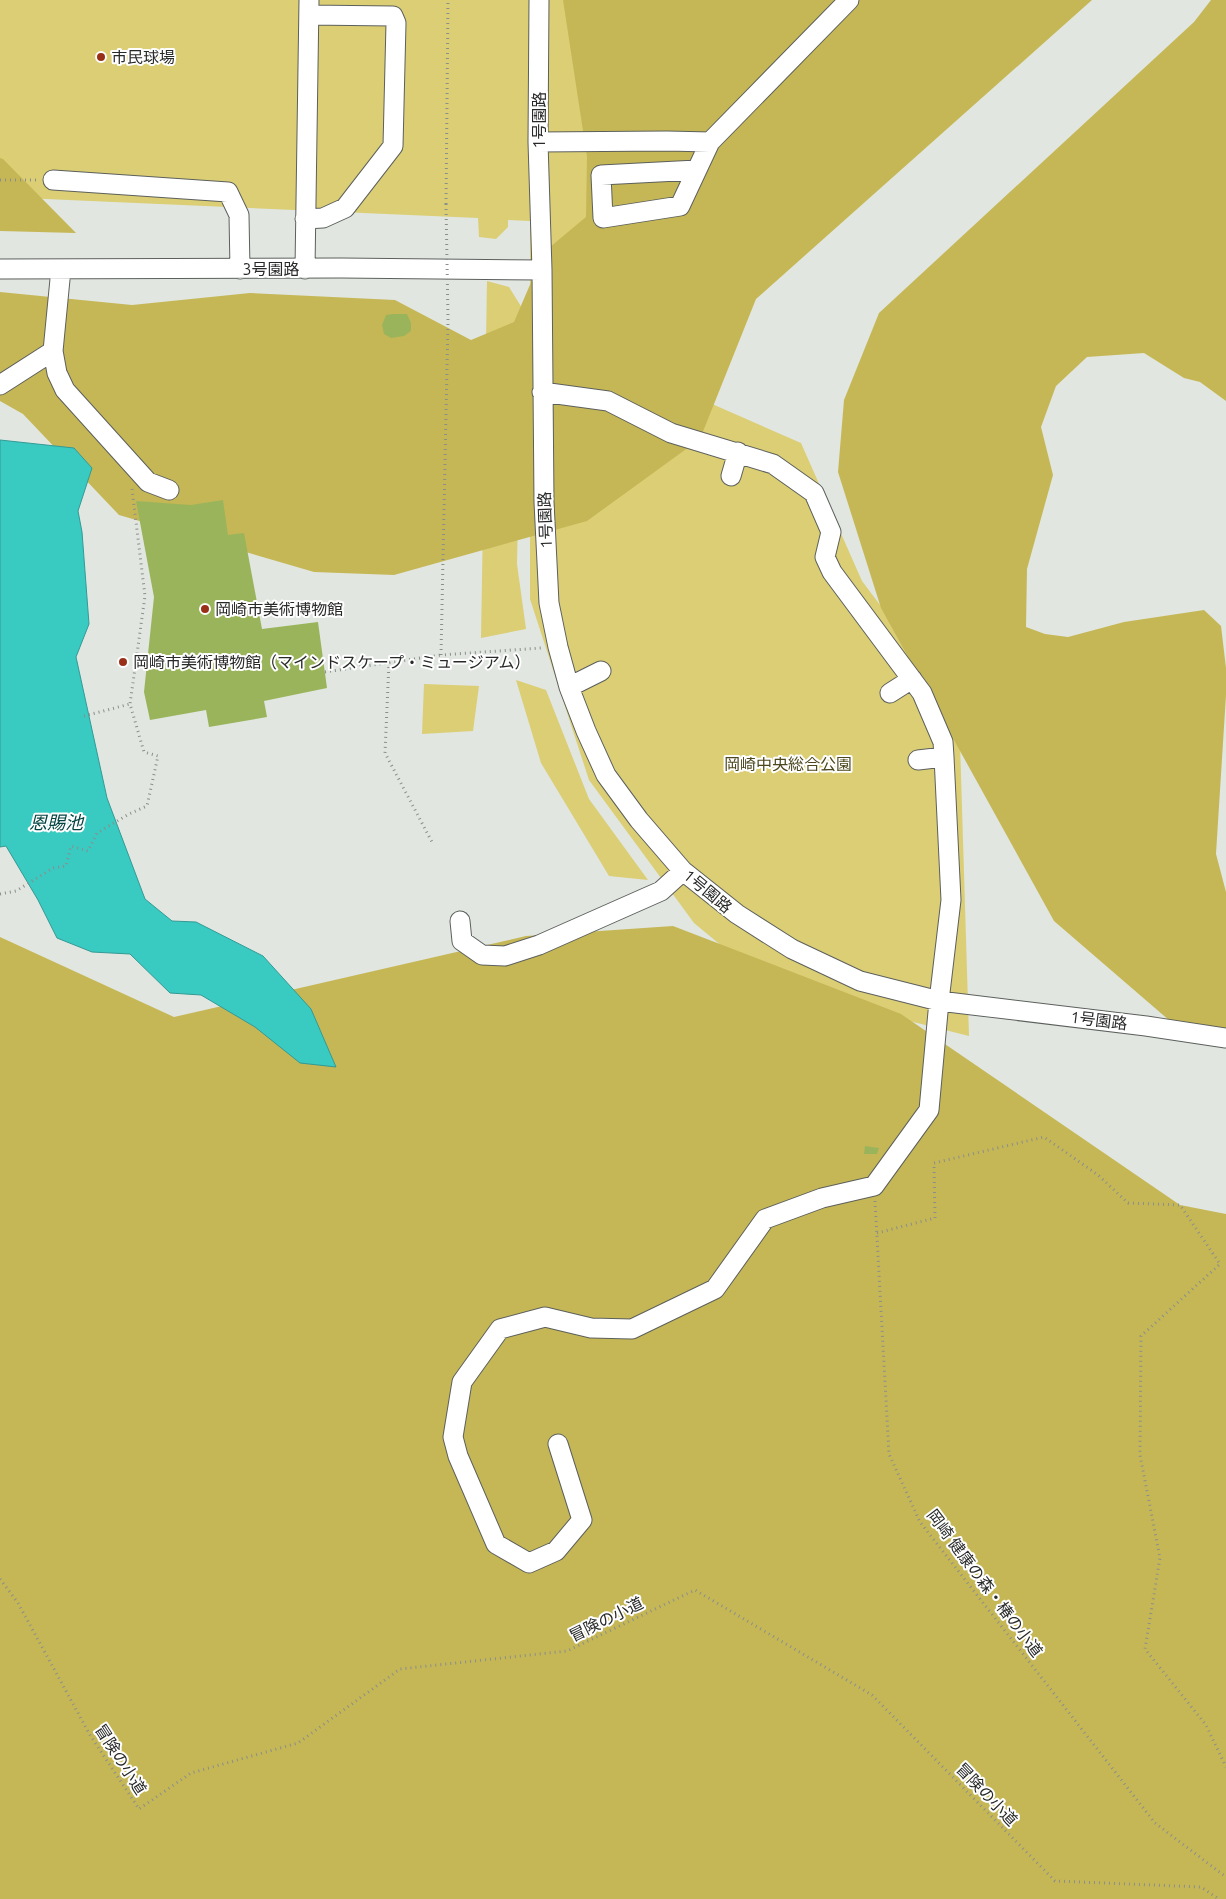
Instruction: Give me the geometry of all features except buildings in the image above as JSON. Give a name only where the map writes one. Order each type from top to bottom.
[{"type":"street","name":"1号園路","points":[[539,0],[538,142],[542,270],[542,392],[546,565],[549,603],[569,687],[586,732],[606,775],[639,820],[683,871],[736,914],[792,949],[860,981],[939,1001],[1146,1026],[1226,1038]]},
{"type":"street","points":[[697,170],[601,176],[603,218],[680,206],[697,170],[710,142],[849,0]]},
{"type":"street","points":[[305,219],[323,218],[345,208],[393,146],[396,23],[393,16],[309,7],[305,219],[305,268]]},
{"type":"street","points":[[538,142],[710,142]]},
{"type":"street","points":[[53,180],[228,192],[239,215],[240,269]]},
{"type":"street","name":"3号園路","points":[[0,269],[305,268],[542,270]]},
{"type":"street","points":[[61,269],[53,351],[57,373],[65,390],[148,482],[170,490]]},
{"type":"street","points":[[0,385],[53,351]]},
{"type":"street","points":[[542,392],[608,401],[671,433],[773,464],[814,493],[831,532],[825,557],[832,572],[922,693],[943,742],[951,900],[929,1110],[874,1186],[822,1198],[765,1219],[715,1289],[632,1328],[591,1328],[545,1318],[500,1329],[462,1382],[453,1437],[458,1456],[496,1544],[529,1562],[556,1551],[582,1520],[558,1444]]},
{"type":"street","points":[[731,476],[738,452]]},
{"type":"street","points":[[569,687],[601,671]]},
{"type":"street","points":[[890,693],[912,679]]},
{"type":"street","points":[[918,760],[944,757]]},
{"type":"street","points":[[460,921],[462,941],[482,955],[505,956],[540,945],[653,895],[661,891],[683,871]]},
{"type":"path","points":[[441,655],[448,318],[446,204],[448,0]]},
{"type":"path","points":[[0,180],[53,180]]},
{"type":"path","points":[[0,894],[16,891],[53,868],[66,866],[71,846],[88,852],[97,833],[146,806],[158,756],[144,752],[130,704],[145,596],[129,461]]},
{"type":"path","points":[[325,672],[441,655],[558,647]]},
{"type":"path","points":[[390,662],[385,753],[433,844]]},
{"type":"path","points":[[84,716],[130,704]]},
{"type":"path","points":[[877,1233],[935,1218],[934,1164],[1044,1137],[1098,1175],[1128,1203],[1180,1205],[1220,1264],[1141,1336],[1140,1455],[1160,1558],[1145,1648],[1206,1726],[1226,1767]]},
{"type":"path","name":"岡崎 健康の森・椿の小道","points":[[874,1186],[889,1454],[920,1522],[1155,1823],[1226,1877]]},
{"type":"path","name":"冒険の小道","points":[[0,1580],[18,1603],[90,1735],[139,1809],[191,1772],[298,1743],[400,1669],[568,1651],[695,1590],[872,1695],[1055,1881],[1201,1887],[1219,1899]]},
{"type":"green space","name":"岡崎中央総合公園","points":[[0,0],[909,0],[623,365],[801,443],[862,581],[959,710],[969,1036],[770,986],[694,923],[589,780],[530,599],[530,221],[508,220],[508,227],[496,239],[479,237],[478,218],[0,197]]},
{"type":"green space","points":[[487,281],[509,287],[522,308],[517,564],[526,629],[481,638]]},
{"type":"green space","points":[[516,680],[546,690],[589,799],[648,880],[609,876],[541,763]]},
{"type":"green space","points":[[424,684],[479,686],[473,731],[422,734]]},
{"type":"shaded area","points":[[563,0],[1092,0],[756,299],[700,439],[587,521],[394,575],[314,572],[119,515],[23,414],[0,401],[0,292],[132,305],[250,293],[395,300],[471,340],[514,322],[544,252],[586,217],[587,157]]},
{"type":"shaded area","points":[[1211,0],[1226,0],[1226,401],[1200,382],[1184,378],[1144,353],[1087,357],[1056,386],[1041,427],[1053,475],[1027,569],[1026,627],[1045,634],[1068,637],[1124,622],[1204,610],[1221,626],[1226,668],[1226,695],[1216,854],[1226,892],[1226,1043],[1170,1021],[1054,921],[881,608],[838,472],[844,400],[879,313],[1194,22]]},
{"type":"shaded area","points":[[0,158],[3,159],[76,233],[0,231]]},
{"type":"shaded area","points":[[673,926],[901,1014],[1180,1205],[1226,1214],[1226,1899],[0,1899],[0,937],[174,1017],[526,936]]},
{"type":"water","name":"恩賜池","points":[[0,440],[74,448],[92,468],[78,511],[82,532],[89,624],[76,657],[107,798],[145,899],[172,921],[196,922],[263,956],[311,1009],[336,1067],[300,1063],[255,1027],[201,995],[170,993],[130,954],[92,952],[57,938],[38,900],[6,846],[0,847]]},
{"type":"place","name":"市民球場","points":[[101,57]]},
{"type":"place","name":"岡崎市美術博物館","points":[[205,609]]},
{"type":"place","name":"岡崎市美術博物館（マインドスケープ・ミュージアム）","points":[[123,662]]}]
